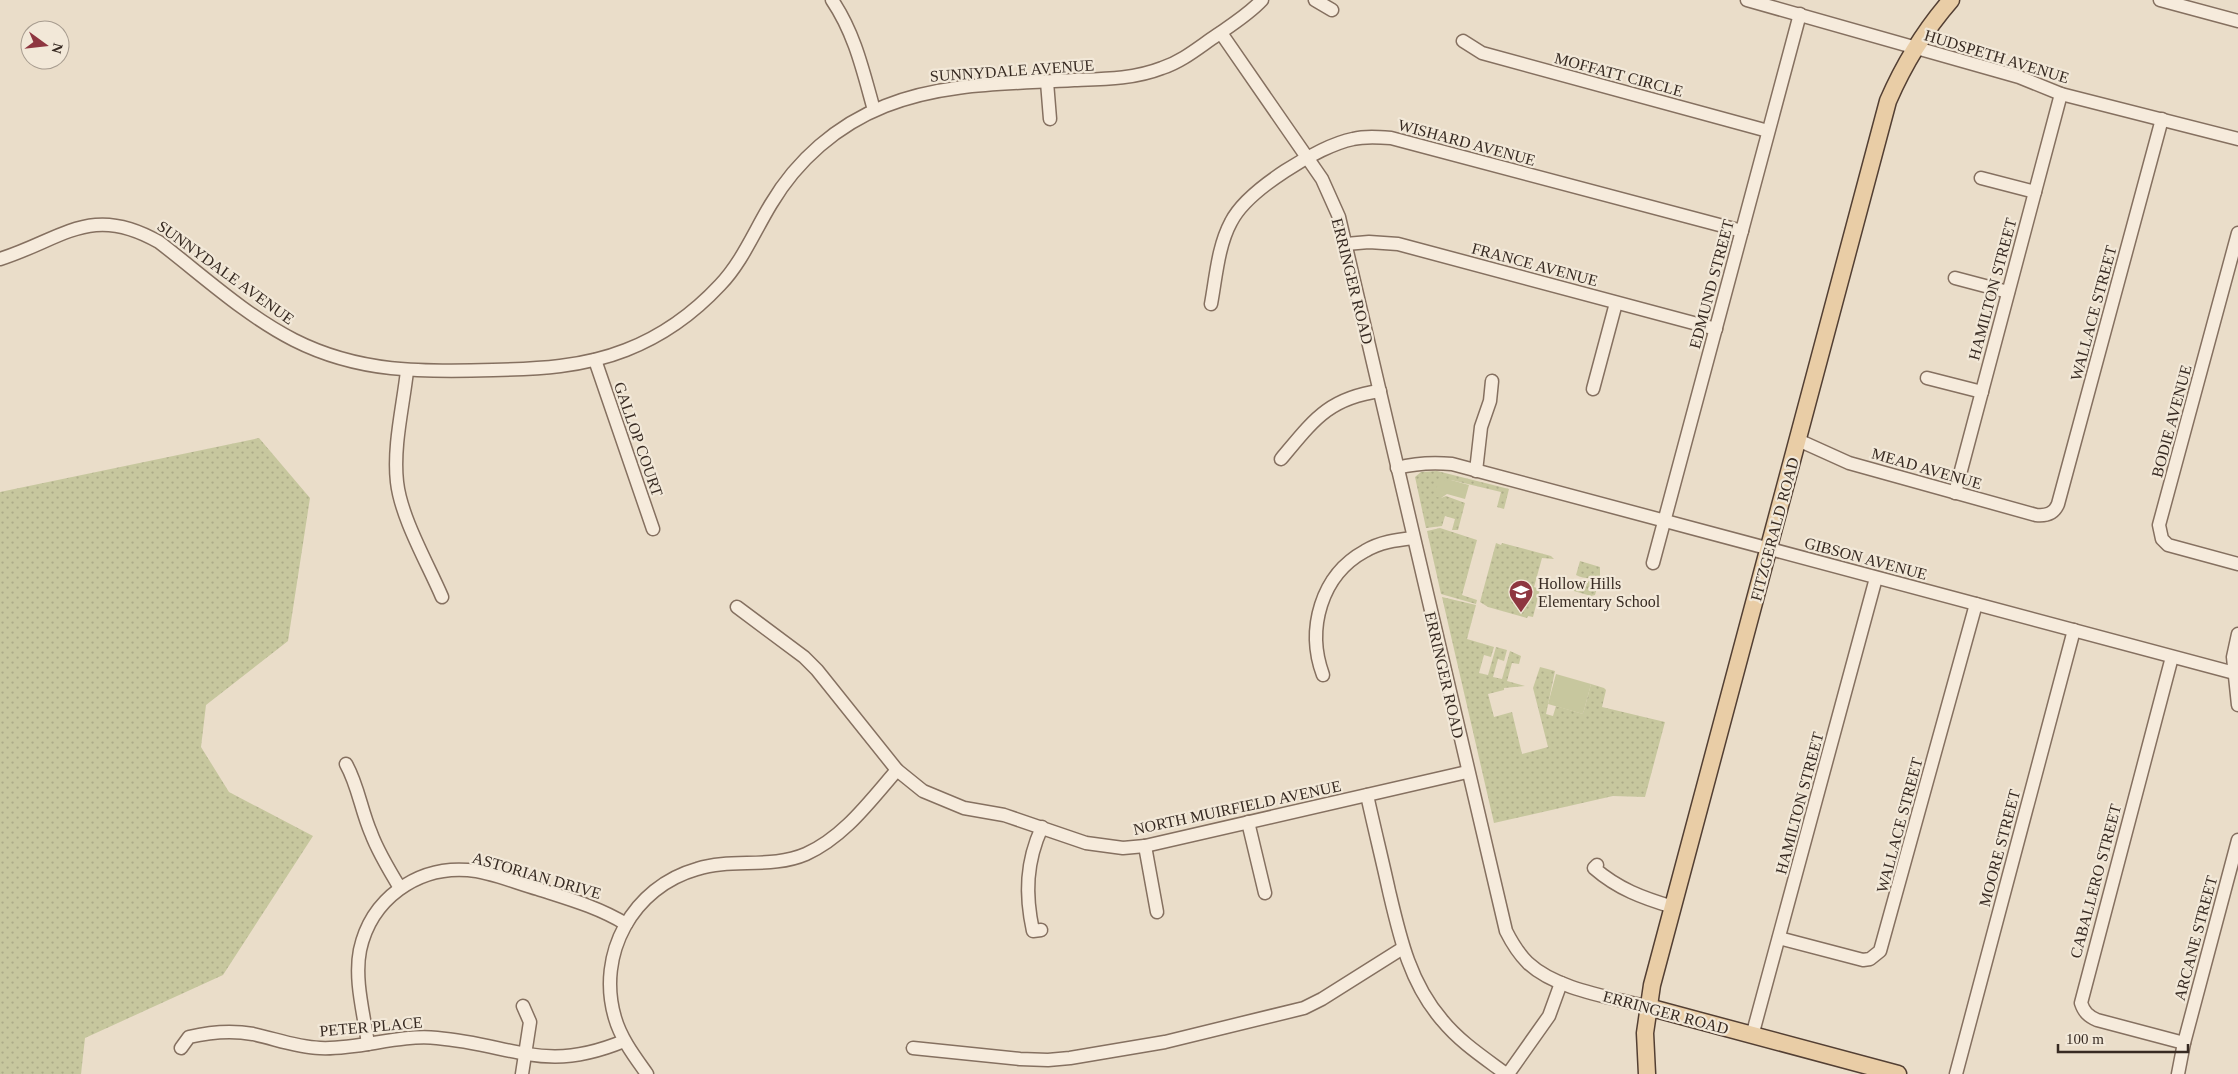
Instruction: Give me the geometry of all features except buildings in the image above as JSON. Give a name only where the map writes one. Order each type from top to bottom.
[{"type":"main road","name":"FITZGERALD ROAD","points":[[1647,1074],[1645,1034],[1652,985],[1888,101],[1915,47],[1950,0]]},
{"type":"main road","name":"ERRINGER ROAD","points":[[1648,1007],[1898,1074]]},
{"type":"street","points":[[832,0],[849,28],[874,110]]},
{"type":"street","name":"SUNNYDALE AVENUE","points":[[0,259],[79,226],[104,224],[127,227],[144,233],[159,242],[252,314],[294,340],[350,361],[407,371],[529,369],[595,360],[624,351],[652,339],[678,323],[701,304],[741,258],[788,178],[809,155],[833,134],[859,116],[901,99],[930,91],[959,87],[1119,78],[1160,69],[1180,61],[1243,17],[1262,0]]},
{"type":"street","points":[[1315,0],[1332,10]]},
{"type":"street","name":"HUDSPETH AVENUE","points":[[1747,0],[2019,77],[2061,94],[2162,118],[2238,139]]},
{"type":"street","points":[[2160,0],[2199,5],[2238,21]]},
{"type":"street","name":"EDMUND STREET","points":[[1653,563],[1800,14]]},
{"type":"street","name":"ERRINGER ROAD","points":[[1221,33],[1309,158],[1331,196],[1346,244],[1506,932],[1515,948],[1528,963],[1544,975],[1561,983],[1648,1007]]},
{"type":"street","name":"MOFFATT CIRCLE","points":[[1463,41],[1482,53],[1768,132]]},
{"type":"street","points":[[1047,82],[1050,119]]},
{"type":"street","name":"HAMILTON STREET","points":[[1954,493],[2061,94]]},
{"type":"street","name":"WALLACE STREET","points":[[2051,514],[2058,504],[2162,118]]},
{"type":"street","name":"WISHARD AVENUE","points":[[1211,304],[1226,233],[1238,210],[1259,189],[1309,158],[1350,139],[1368,136],[1391,138],[1742,231]]},
{"type":"street","points":[[1981,178],[2035,192]]},
{"type":"street","name":"BODIE AVENUE","points":[[2238,234],[2160,524],[2162,539],[2168,545],[2238,564]]},
{"type":"street","name":"FRANCE AVENUE","points":[[1346,244],[1369,242],[1398,244],[1716,329]]},
{"type":"street","points":[[1955,278],[2008,292]]},
{"type":"street","points":[[1593,389],[1616,302]]},
{"type":"street","name":"GALLOP COURT","points":[[595,360],[653,529]]},
{"type":"street","points":[[407,371],[396,455],[397,485],[404,510],[442,597]]},
{"type":"street","points":[[1928,378],[1982,392]]},
{"type":"street","points":[[1476,471],[1481,427],[1490,401],[1492,381]]},
{"type":"street","points":[[1281,459],[1312,422],[1327,409],[1350,397],[1380,390]]},
{"type":"street","name":"MEAD AVENUE","points":[[1798,440],[1849,463],[2036,515],[2044,516],[2051,514]]},
{"type":"street","name":"GIBSON AVENUE","points":[[1397,468],[1414,463],[1434,462],[1476,471],[2236,674]]},
{"type":"street","points":[[1323,675],[1316,650],[1315,627],[1320,605],[1331,583],[1346,565],[1366,550],[1387,542],[1413,538]]},
{"type":"street","name":"HAMILTON STREET","points":[[1752,1036],[1876,578]]},
{"type":"street","name":"WALLACE STREET","points":[[1779,938],[1863,960],[1870,959],[1880,952],[1976,604]]},
{"type":"street","name":"NORTH MUIRFIELD AVENUE","points":[[737,607],[804,657],[817,670],[897,770],[910,782],[937,799],[964,808],[1004,816],[1101,846],[1123,848],[1145,846],[1468,772]]},
{"type":"street","name":"MOORE STREET","points":[[1956,1074],[2074,630]]},
{"type":"street","points":[[2238,634],[2234,657],[2238,705]]},
{"type":"street","name":"CABALLERO STREET","points":[[2172,657],[2081,1003],[2084,1011],[2090,1017],[2097,1020],[2184,1043]]},
{"type":"street","points":[[346,764],[355,779],[375,844],[400,888]]},
{"type":"street","points":[[647,1074],[624,1041],[615,1020],[610,987],[613,956],[626,924],[638,906],[656,889],[682,874],[714,865],[772,863],[789,860],[818,848],[844,829],[897,770]]},
{"type":"street","points":[[1367,795],[1402,948],[1417,984],[1441,1019],[1469,1047],[1507,1074],[1549,1016],[1561,983]]},
{"type":"street","points":[[1248,822],[1265,893]]},
{"type":"street","points":[[1041,930],[1033,931],[1028,909],[1027,889],[1031,857],[1042,827]]},
{"type":"street","name":"ARCANE STREET","points":[[2178,1074],[2184,1043],[2238,840]]},
{"type":"street","points":[[1145,846],[1157,912]]},
{"type":"street","points":[[1597,865],[1594,868],[1608,881],[1627,892],[1673,907]]},
{"type":"street","name":"ASTORIAN DRIVE","points":[[368,1044],[359,977],[360,951],[363,938],[374,916],[384,902],[400,888],[420,876],[435,872],[470,870],[587,904],[626,924]]},
{"type":"street","points":[[914,1048],[1020,1060],[1048,1060],[1165,1042],[1304,1008],[1322,999],[1402,948]]},
{"type":"street","points":[[522,1074],[530,1022],[523,1006]]},
{"type":"street","name":"PETER PLACE","points":[[181,1048],[189,1037],[220,1032],[254,1034],[286,1044],[321,1048],[417,1037],[436,1037],[524,1058],[557,1062],[580,1059],[602,1052],[624,1041]]},
{"type":"green space","points":[[259,438],[310,498],[288,641],[206,705],[201,747],[229,792],[313,836],[223,975],[85,1038],[81,1074],[0,1074],[0,492]]},
{"type":"green space","points":[[1437,471],[1509,489],[1504,509],[1497,507],[1501,492],[1451,480],[1441,498],[1446,496],[1465,503],[1458,530],[1452,530],[1455,519],[1445,516],[1442,526],[1426,528],[1415,477],[1421,472]]},
{"type":"green space","points":[[1451,480],[1469,485],[1465,499],[1447,494],[1441,498],[1433,496],[1435,489],[1441,481]]},
{"type":"green space","points":[[1440,528],[1477,540],[1462,595],[1477,600],[1476,604],[1441,594],[1427,531]]},
{"type":"green space","points":[[1496,543],[1551,556],[1554,559],[1542,558],[1534,587],[1540,589],[1533,617],[1528,616],[1527,618],[1488,607],[1480,602]]},
{"type":"green space","points":[[1580,561],[1600,567],[1600,577],[1588,578],[1576,575]]},
{"type":"green space","points":[[1577,580],[1596,582],[1598,584],[1595,595],[1591,596],[1574,591]]},
{"type":"green space","points":[[1442,597],[1476,605],[1467,639],[1494,647],[1491,657],[1484,655],[1479,673],[1488,675],[1496,647],[1507,650],[1504,661],[1498,659],[1493,677],[1502,679],[1510,651],[1521,656],[1519,664],[1512,663],[1507,681],[1525,686],[1504,688],[1504,690],[1488,694],[1494,717],[1512,712],[1522,754],[1548,747],[1533,688],[1540,667],[1555,671],[1546,714],[1553,716],[1556,706],[1583,714],[1591,684],[1606,690],[1602,707],[1665,722],[1645,797],[1613,796],[1494,823]]},
{"type":"green space","points":[[1556,674],[1591,684],[1583,714],[1548,704]]},
{"type":"place","name":"Hollow Hills Elementary School","points":[[1521,613]]}]
